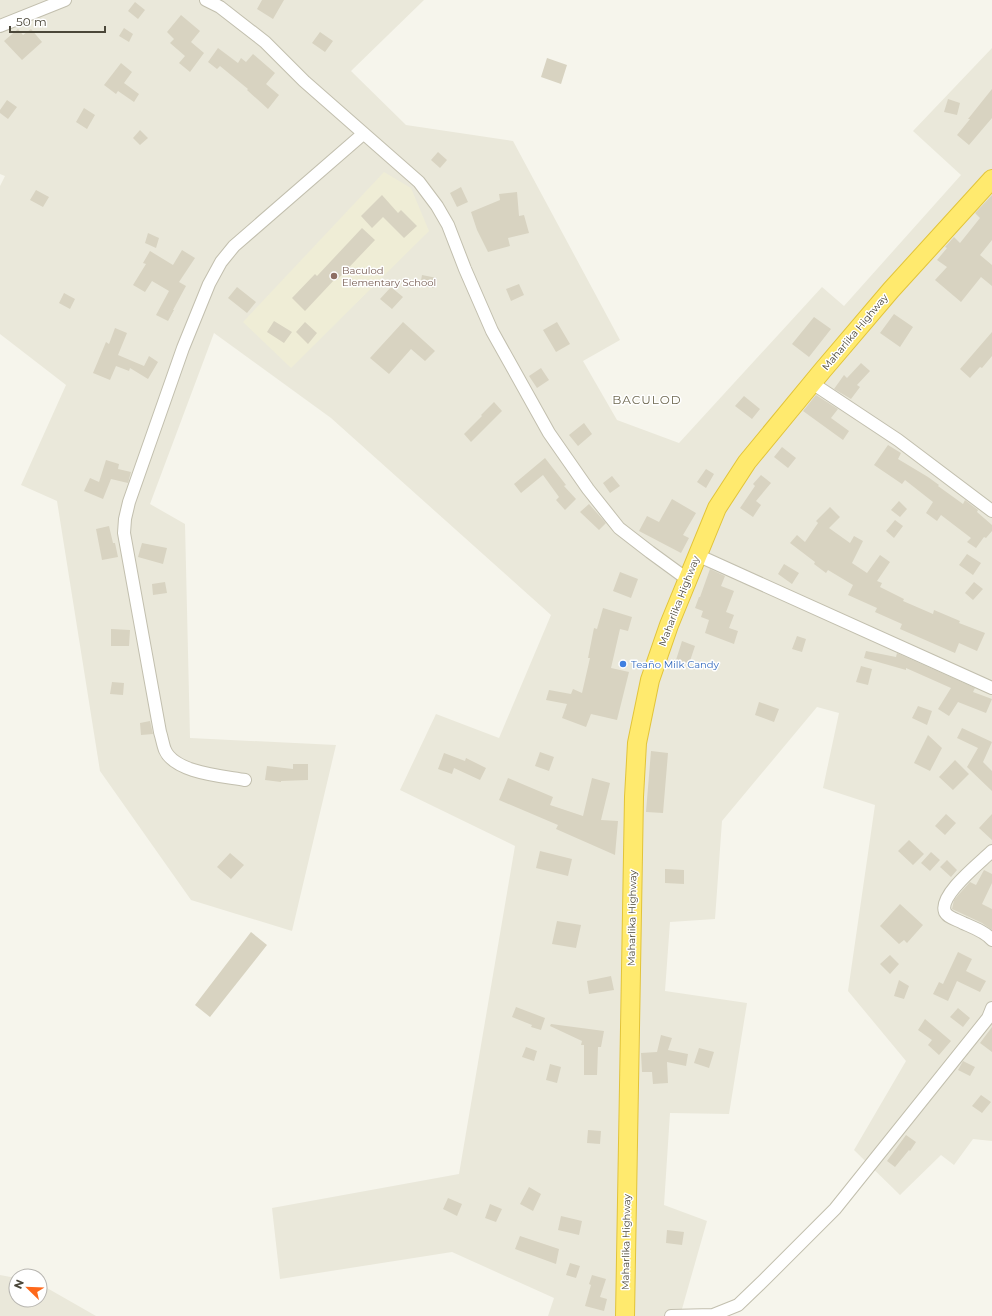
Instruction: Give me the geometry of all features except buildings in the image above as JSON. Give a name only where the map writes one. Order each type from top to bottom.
[{"type":"highway","name":"Maharlika Highway","points":[[625,1316],[634,796],[637,743],[650,680],[669,625],[717,508],[747,462],[812,382],[891,290],[992,179]]},
{"type":"street","points":[[0,26],[65,0]]},
{"type":"street","points":[[206,0],[220,7],[265,42],[304,81],[419,182],[437,206],[448,225],[492,331],[549,434],[588,489],[619,528],[687,579]]},
{"type":"street","points":[[245,780],[202,772],[180,765],[165,751],[160,732],[130,557],[124,533],[125,519],[129,502],[183,348],[209,284],[221,262],[234,246],[363,134]]},
{"type":"street","points":[[812,382],[898,440],[992,511]]},
{"type":"street","points":[[697,555],[992,688]]},
{"type":"street","points":[[992,851],[953,889],[944,906],[945,912],[949,916],[990,937],[992,940]]},
{"type":"street","points":[[671,1316],[713,1315],[738,1304],[764,1280],[835,1209],[988,1018],[992,1008]]},
{"type":"shaded area","points":[[0,0],[424,0],[351,71],[406,125],[513,141],[620,340],[583,361],[617,420],[679,443],[822,287],[844,306],[961,175],[913,131],[992,48],[992,1141],[973,1139],[954,1165],[941,1155],[900,1195],[854,1150],[906,1061],[848,991],[875,805],[823,788],[839,713],[817,707],[722,821],[715,919],[670,922],[665,991],[747,1003],[729,1114],[670,1113],[664,1205],[707,1221],[680,1316],[548,1316],[554,1298],[452,1252],[280,1279],[272,1208],[459,1174],[515,846],[400,790],[436,714],[499,738],[551,615],[331,418],[214,333],[150,504],[185,524],[190,738],[336,745],[292,931],[191,900],[100,771],[57,501],[21,485],[66,385],[0,334],[0,186],[5,176],[0,174]]},
{"type":"shaded area","name":"Baculod Elementary School","points":[[384,172],[411,188],[429,231],[291,368],[243,322]]},
{"type":"shaded area","points":[[0,1275],[8,1276],[8,1308],[48,1308],[48,1289],[96,1316],[0,1316]]},
{"type":"place","name":"Baculod Elementary School","points":[[334,276]]},
{"type":"place","name":"Teaño Milk Candy","points":[[623,664]]},
{"type":"district","name":"BACULOD","points":[[647,399]]}]
